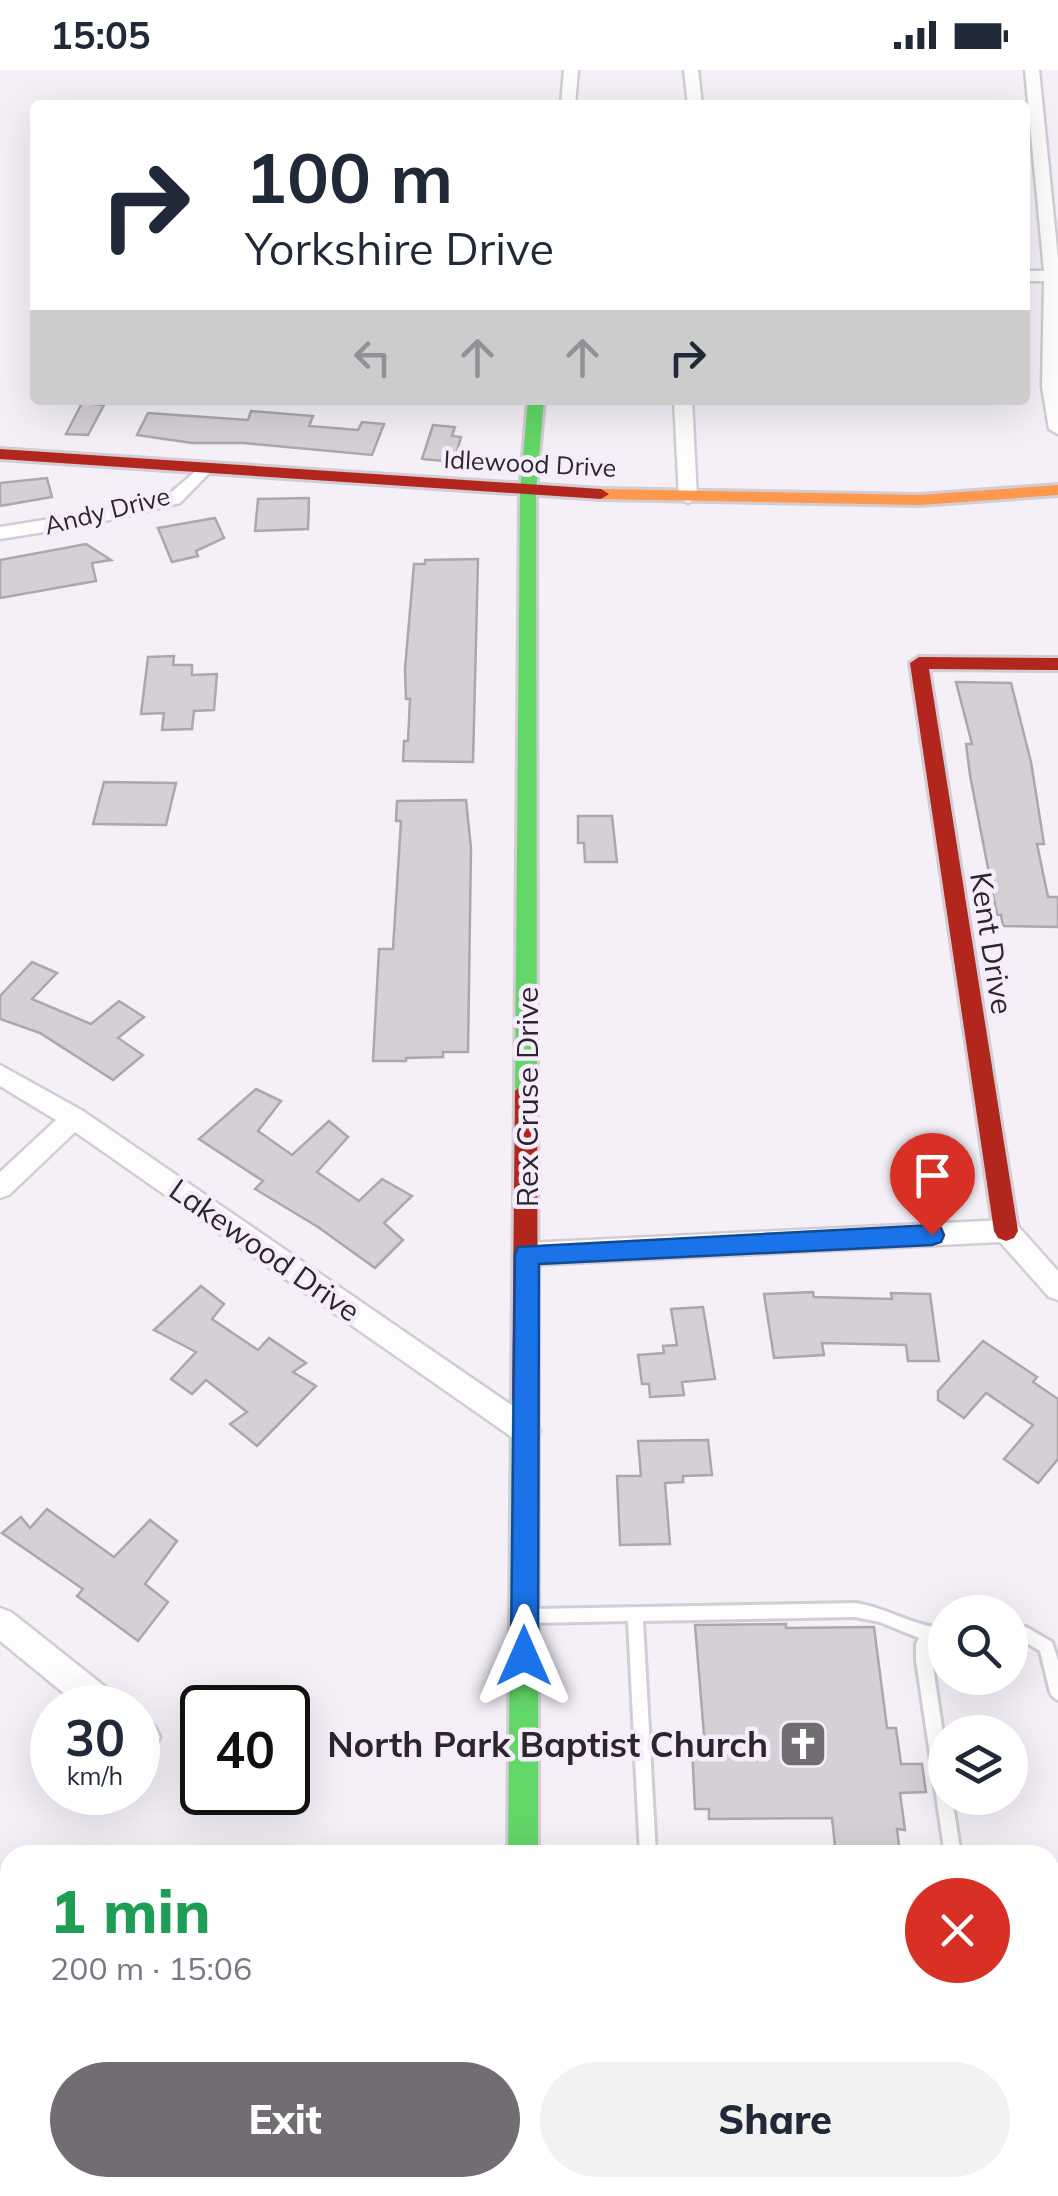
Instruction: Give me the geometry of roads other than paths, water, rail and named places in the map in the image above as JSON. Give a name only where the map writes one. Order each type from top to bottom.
[{"type":"street","points":[[568,100],[571,70]]},
{"type":"street","points":[[691,70],[694,100]]},
{"type":"street","points":[[1032,70],[1055,276],[1054,387],[1058,429]]},
{"type":"street","name":"Rex Cruse Drive","points":[[523,1845],[528,492],[536,405]]},
{"type":"street","points":[[683,405],[688,498]]},
{"type":"street","name":"Idlewood Drive","points":[[0,454],[528,492],[688,498],[1001,500],[1058,490]]},
{"type":"street","name":"Andy Drive","points":[[0,533],[88,519],[174,499],[204,469]]},
{"type":"street","name":"Kent Drive","points":[[1006,1231],[919,663],[1058,664]]},
{"type":"street","name":"Lakewood Drive","points":[[0,1074],[74,1118],[526,1431]]},
{"type":"street","points":[[0,1188],[74,1118]]},
{"type":"street","points":[[527,1254],[1006,1231],[1058,1289]]},
{"type":"street","points":[[0,1622],[79,1685]]},
{"type":"lane","points":[[525,1616],[874,1611],[928,1632]]},
{"type":"lane","points":[[635,1612],[647,1845]]},
{"type":"lane","points":[[1028,1635],[1047,1647],[1058,1692]]},
{"type":"lane","points":[[928,1642],[924,1644],[924,1660],[928,1687]]},
{"type":"lane","points":[[929,1695],[952,1845]]},
{"type":"place","name":"North Park Baptist Church","points":[[803,1744]]}]
